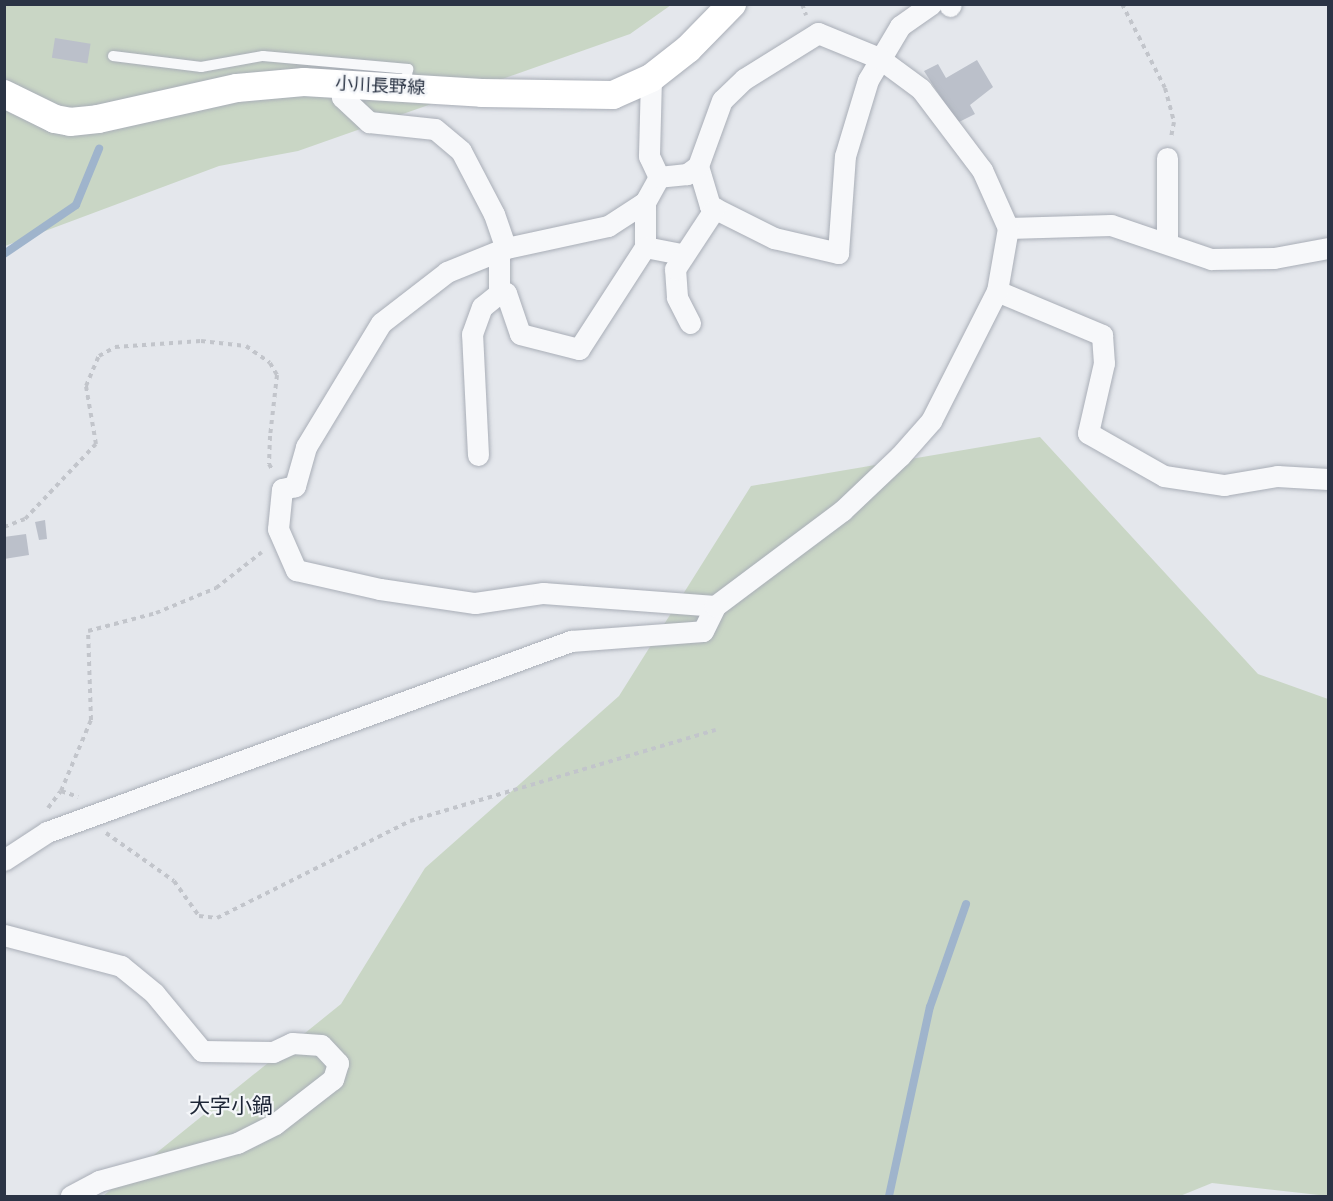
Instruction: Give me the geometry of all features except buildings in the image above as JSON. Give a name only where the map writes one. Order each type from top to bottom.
[{"type":"main road","name":"小川長野線","points":[[4,94],[55,119],[70,122],[98,119],[237,88],[304,82],[482,93],[613,95],[651,78],[688,49],[732,4]]},
{"type":"street","points":[[698,166],[710,206],[774,238],[838,253],[845,156],[879,58],[900,26],[944,5]]},
{"type":"street","points":[[4,860],[47,832],[571,641],[704,631],[715,606],[842,511],[900,456],[932,421],[997,291],[1008,228],[982,170],[921,88],[879,58],[818,33],[744,79],[722,100],[698,166],[687,174],[659,177]]},
{"type":"street","points":[[651,78],[649,156],[659,177]]},
{"type":"street","points":[[341,84],[342,97],[369,122],[435,129],[461,151],[494,214],[502,249],[499,293]]},
{"type":"street","points":[[1167,159],[1167,243]]},
{"type":"street","points":[[659,177],[645,202],[608,226],[502,249],[447,272],[381,323],[306,447],[296,486],[282,489],[278,529],[296,570],[380,590],[475,603],[543,593],[715,606]]},
{"type":"street","points":[[478,455],[472,334],[482,307],[499,293],[506,293],[520,334],[579,349],[645,247],[645,202]]},
{"type":"street","points":[[690,323],[677,297],[675,268],[682,254],[715,208]]},
{"type":"street","points":[[1008,228],[1111,225],[1211,259],[1274,258],[1329,248]]},
{"type":"street","points":[[645,247],[682,254]]},
{"type":"street","points":[[997,291],[1102,335],[1104,363],[1088,433],[1164,476],[1224,485],[1277,476],[1329,479]]},
{"type":"street","points":[[4,935],[121,966],[154,993],[202,1051],[273,1052],[292,1043],[321,1045],[338,1063],[333,1079],[275,1124],[237,1143],[99,1181],[71,1197]]},
{"type":"lane","points":[[113,56],[201,67],[263,56],[408,69],[405,87]]},
{"type":"path","points":[[1122,4],[1165,88],[1174,122],[1167,159]]},
{"type":"path","points":[[4,527],[25,519],[96,444],[86,386],[99,356],[115,347],[201,341],[246,346],[270,363],[277,375],[269,464],[282,489]]},
{"type":"path","points":[[43,815],[61,791],[91,720],[88,631],[156,613],[216,588],[262,555],[261,547]]},
{"type":"path","points":[[91,817],[96,827],[174,881],[199,916],[218,918],[411,821],[716,729]]},
{"type":"green space","points":[[5,5],[671,5],[630,34],[298,151],[219,166],[5,246]]},
{"type":"green space","points":[[1040,437],[1258,674],[1328,699],[1328,1196],[1212,1183],[1180,1196],[103,1196],[341,1004],[425,868],[619,696],[751,486]]},
{"type":"waterway","points":[[4,254],[76,205],[99,149]]},
{"type":"waterway","points":[[889,1196],[930,1007],[966,904]]},
{"type":"district","name":"大字小鍋","points":[[231,1106]]}]
